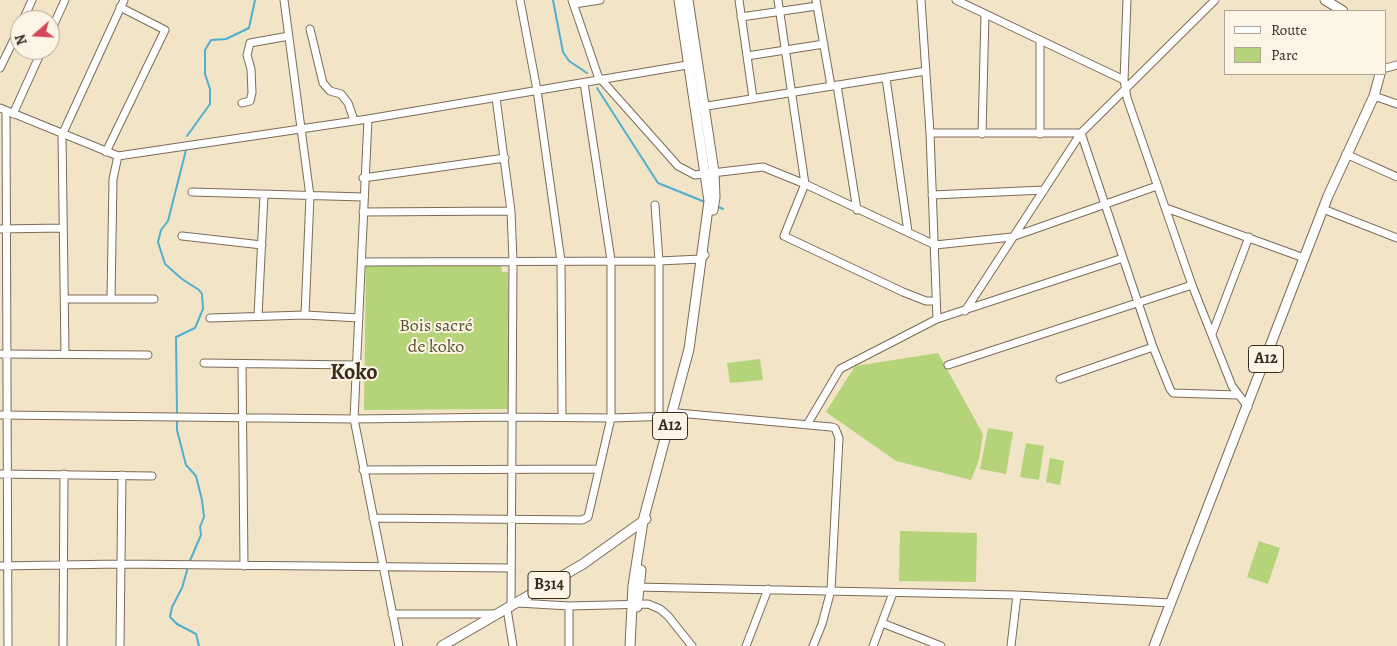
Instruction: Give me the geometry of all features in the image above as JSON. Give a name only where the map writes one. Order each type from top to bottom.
[{"type":"main road","name":"A12","points":[[679,0],[689,65],[700,107]]},
{"type":"main road","name":"A12","points":[[688,0],[698,63],[700,107],[709,172],[715,197],[710,207]]},
{"type":"main road","points":[[1325,0],[1341,10]]},
{"type":"main road","name":"A12","points":[[1154,646],[1323,209],[1346,154],[1374,96],[1380,75]]},
{"type":"main road","name":"A12","points":[[630,646],[647,519],[675,414],[689,349],[710,207],[709,172]]},
{"type":"main road","name":"B314","points":[[442,646],[453,643],[582,564],[647,519]]},
{"type":"main road","name":"A12","points":[[635,604],[635,646]]},
{"type":"street","points":[[284,0],[310,196],[306,315]]},
{"type":"street","points":[[520,0],[537,90],[561,261],[562,418]]},
{"type":"street","points":[[600,0],[573,2],[598,76],[678,166],[696,175],[763,167],[805,184],[857,210],[935,244],[1012,237],[1157,186]]},
{"type":"street","points":[[739,0],[753,98]]},
{"type":"street","points":[[778,0],[805,184],[784,236],[903,292],[926,301],[936,301]]},
{"type":"street","points":[[921,0],[930,133],[937,319]]},
{"type":"street","points":[[956,0],[1124,80]]},
{"type":"street","points":[[1127,0],[1124,89],[1192,285],[1238,395],[1248,407]]},
{"type":"street","points":[[965,311],[1081,133],[1215,0]]},
{"type":"street","points":[[65,354],[62,134],[122,3],[165,30],[106,152]]},
{"type":"street","points":[[741,16],[780,11],[817,3],[857,210]]},
{"type":"street","points":[[982,134],[985,14]]},
{"type":"street","points":[[310,29],[323,84],[330,91],[341,94],[348,102],[354,120]]},
{"type":"street","points":[[242,103],[250,101],[252,93],[251,69],[247,56],[250,43],[289,36]]},
{"type":"street","points":[[1040,40],[1040,134]]},
{"type":"street","points":[[747,56],[824,44]]},
{"type":"street","points":[[0,68],[10,48]]},
{"type":"street","points":[[8,646],[3,566],[6,111],[36,60]]},
{"type":"street","points":[[6,111],[118,156],[368,119],[537,90],[603,81],[698,63]]},
{"type":"street","points":[[700,107],[926,71]]},
{"type":"street","points":[[886,78],[908,232]]},
{"type":"street","points":[[373,518],[582,520],[588,517],[611,418],[611,260],[584,83]]},
{"type":"street","points":[[1374,96],[1397,104]]},
{"type":"street","points":[[496,98],[511,211],[513,261],[509,609],[513,646]]},
{"type":"street","points":[[368,119],[363,178],[362,262],[354,419],[399,646]]},
{"type":"street","points":[[930,133],[1081,133]]},
{"type":"street","points":[[1081,133],[1153,347],[1173,393],[1238,395]]},
{"type":"street","points":[[1346,154],[1397,177]]},
{"type":"street","points":[[111,300],[113,179],[118,156]]},
{"type":"street","points":[[363,178],[505,158]]},
{"type":"street","points":[[932,195],[1044,190]]},
{"type":"street","points":[[192,192],[363,197]]},
{"type":"street","points":[[258,316],[264,195]]},
{"type":"street","points":[[655,205],[659,261],[659,416]]},
{"type":"street","points":[[1166,208],[1304,258]]},
{"type":"street","points":[[1323,209],[1397,238]]},
{"type":"street","points":[[363,212],[511,211]]},
{"type":"street","points":[[4,229],[63,228]]},
{"type":"street","points":[[182,236],[262,245]]},
{"type":"street","points":[[1212,334],[1249,237]]},
{"type":"street","points":[[362,262],[659,261],[703,257]]},
{"type":"street","points":[[808,423],[840,369],[937,319],[1123,258]]},
{"type":"street","points":[[948,365],[1139,304],[1192,285]]},
{"type":"street","points":[[65,299],[154,299]]},
{"type":"street","points":[[210,318],[306,315],[359,318]]},
{"type":"street","points":[[1060,379],[1153,347]]},
{"type":"street","points":[[4,354],[148,355]]},
{"type":"street","points":[[204,363],[356,366]]},
{"type":"street","points":[[242,364],[244,566]]},
{"type":"street","points":[[4,415],[354,419],[611,418],[675,414],[808,423],[834,428],[839,438],[831,590],[822,624],[813,646]]},
{"type":"street","points":[[363,470],[599,469]]},
{"type":"street","points":[[4,474],[122,474],[152,476]]},
{"type":"street","points":[[63,646],[64,474]]},
{"type":"street","points":[[120,646],[122,474]]},
{"type":"street","points":[[3,566],[183,564],[510,568]]},
{"type":"street","points":[[637,587],[1017,595],[1171,603]]},
{"type":"street","points":[[746,646],[768,589]]},
{"type":"street","points":[[874,646],[893,593]]},
{"type":"street","points":[[1011,646],[1017,595]]},
{"type":"street","points":[[392,614],[648,604],[660,609],[672,620],[692,646]]},
{"type":"street","points":[[569,606],[569,646]]},
{"type":"street","points":[[882,623],[941,646]]},
{"type":"green space","name":"Bois sacré de koko","points":[[366,265],[501,265],[502,272],[508,272],[508,409],[364,410]]},
{"type":"green space","points":[[938,353],[983,434],[979,460],[971,480],[896,461],[826,412],[855,366]]},
{"type":"green space","points":[[760,359],[763,380],[730,383],[727,363]]},
{"type":"green space","points":[[988,428],[1013,432],[1006,474],[980,469]]},
{"type":"green space","points":[[1026,443],[1044,446],[1039,480],[1020,477]]},
{"type":"green space","points":[[1050,458],[1064,461],[1060,485],[1046,482]]},
{"type":"green space","points":[[900,531],[977,533],[976,582],[899,581]]},
{"type":"green space","points":[[1259,541],[1280,548],[1268,584],[1247,577]]},
{"type":"waterway","points":[[187,136],[210,104],[210,89],[205,74],[205,50],[211,40],[226,39],[249,28],[255,0]]},
{"type":"waterway","points":[[553,0],[563,52],[569,61],[587,73]]},
{"type":"waterway","points":[[597,88],[658,183],[705,202]]},
{"type":"waterway","points":[[177,414],[176,337],[195,328],[203,309],[202,294],[165,264],[158,242],[161,230],[168,221],[186,150]]},
{"type":"waterway","points":[[716,206],[723,209]]},
{"type":"waterway","points":[[177,419],[177,430],[186,465],[196,476],[204,517],[200,527],[201,535],[189,563]]},
{"type":"waterway","points":[[188,567],[182,588],[172,607],[170,617],[177,624],[196,634],[199,646]]},
{"type":"district","name":"Koko","points":[[354,374]]}]
